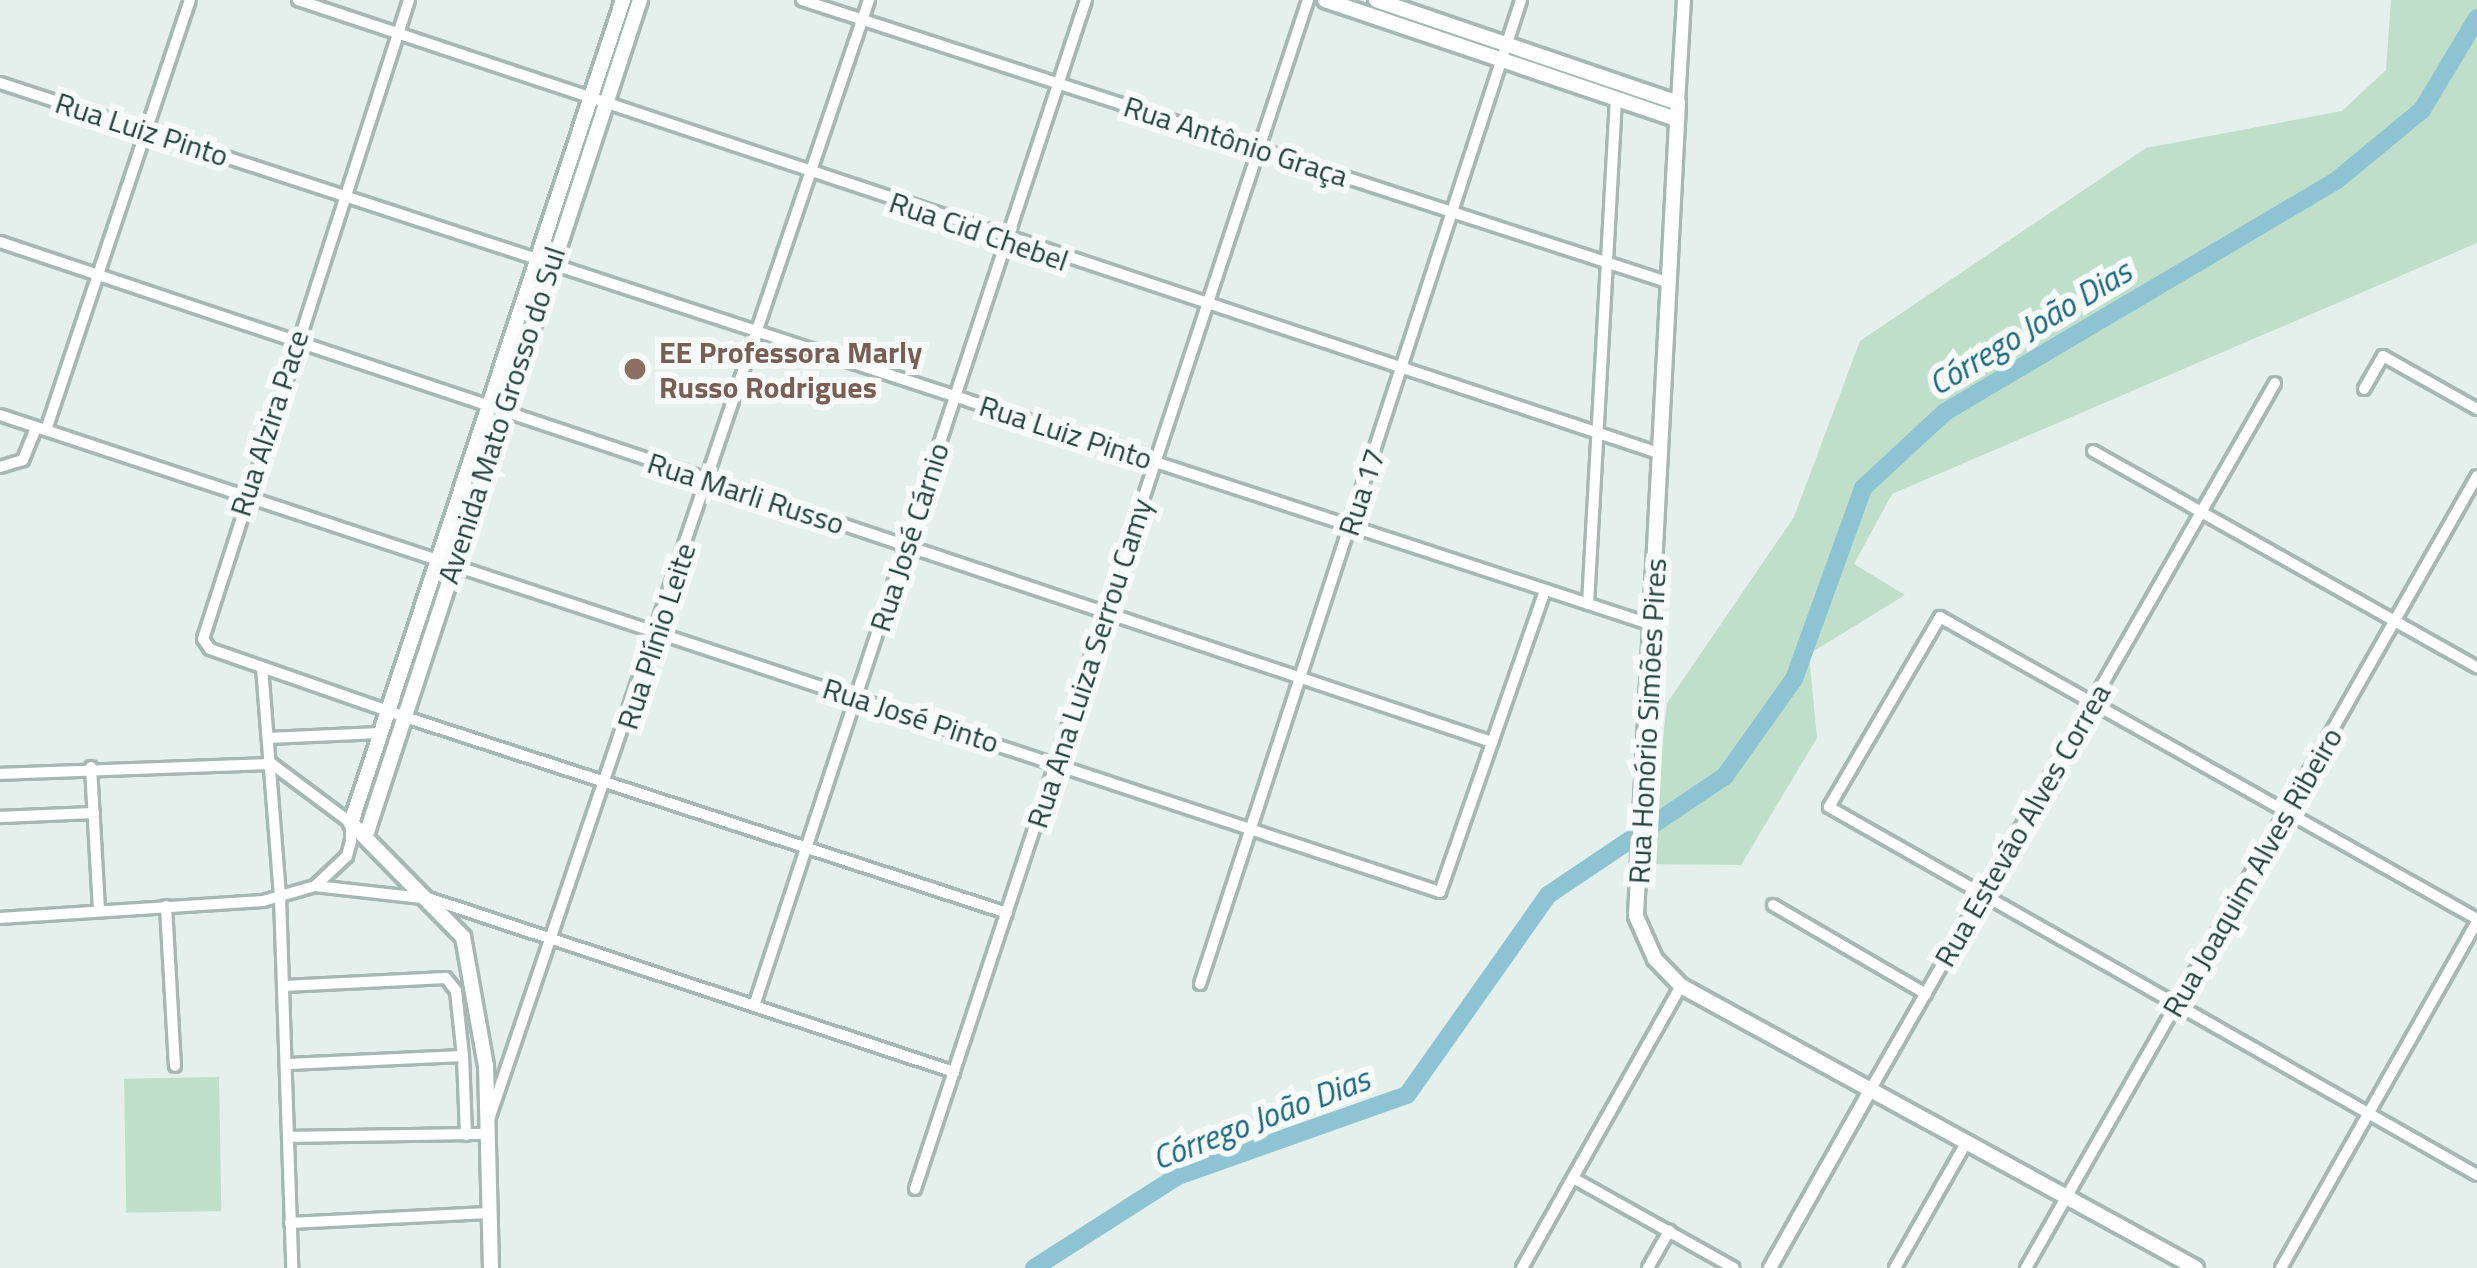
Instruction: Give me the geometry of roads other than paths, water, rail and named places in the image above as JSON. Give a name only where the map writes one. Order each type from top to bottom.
[{"type":"main road","name":"Avenida Mato Grosso do Sul","points":[[351,823],[543,261],[622,0]]},
{"type":"main road","name":"Avenida Mato Grosso do Sul","points":[[543,261],[607,102],[640,0]]},
{"type":"main road","points":[[1324,0],[1504,52],[1678,111]]},
{"type":"main road","points":[[1376,0],[1616,98],[1678,111]]},
{"type":"main road","name":"Rua Honório Simões Pires","points":[[1678,111],[1636,916],[1655,958],[1681,986],[2196,1268]]},
{"type":"main road","name":"Avenida Mato Grosso do Sul","points":[[367,832],[405,717],[444,560]]},
{"type":"main road","points":[[351,823],[367,832],[463,938],[486,1066],[484,1134],[491,1268]]},
{"type":"street","points":[[0,467],[23,460],[41,428],[190,0]]},
{"type":"street","name":"Rua Cid Chebel","points":[[298,0],[590,96],[1006,242],[1661,454]]},
{"type":"street","name":"Rua Alzira Pace","points":[[409,0],[201,628],[210,649],[1006,913]]},
{"type":"street","name":"Rua Antônio Graça","points":[[802,0],[1670,283]]},
{"type":"street","name":"Rua Plínio Leite","points":[[484,1134],[555,940],[869,0]]},
{"type":"street","name":"Rua José Cárnio","points":[[754,1006],[1086,0]]},
{"type":"street","name":"Rua Ana Luiza Serrou Camy","points":[[915,1189],[1308,0]]},
{"type":"street","name":"Rua 17","points":[[1200,984],[1522,0]]},
{"type":"street","name":"Rua Honório Simões Pires","points":[[1678,111],[1684,0]]},
{"type":"street","name":"Rua Luiz Pinto","points":[[0,82],[1652,625]]},
{"type":"street","points":[[1588,604],[1616,98]]},
{"type":"street","name":"Rua Marli Russo","points":[[0,242],[1492,742]]},
{"type":"street","points":[[2364,389],[2383,356],[2477,409]]},
{"type":"street","name":"Rua Estevão Alves Correa","points":[[1770,1268],[2275,383]]},
{"type":"street","name":"Rua José Pinto","points":[[0,415],[1440,892],[1492,742]]},
{"type":"street","points":[[2092,451],[2477,667]]},
{"type":"street","name":"Rua Joaquim Alves Ribeiro","points":[[2026,1268],[2477,476]]},
{"type":"street","points":[[1492,742],[1545,590]]},
{"type":"street","points":[[2281,1268],[2368,1114],[2477,921],[1940,616],[1828,807],[2368,1114],[2477,1175]]},
{"type":"street","points":[[262,667],[280,897],[292,1268]]},
{"type":"street","points":[[268,738],[380,733]]},
{"type":"street","points":[[0,774],[91,767],[272,764],[351,823],[347,856],[315,886]]},
{"type":"street","points":[[91,767],[100,911]]},
{"type":"street","points":[[0,817],[94,813]]},
{"type":"street","points":[[351,841],[367,832]]},
{"type":"street","points":[[0,918],[280,897],[315,886],[431,899],[954,1072]]},
{"type":"street","points":[[1773,905],[1926,994]]},
{"type":"street","points":[[166,906],[175,1066]]},
{"type":"street","points":[[284,986],[446,978],[456,991],[466,1135]]},
{"type":"street","points":[[1522,1268],[1681,986]]},
{"type":"street","points":[[287,1064],[463,1056]]},
{"type":"street","points":[[289,1137],[484,1134]]},
{"type":"street","points":[[1894,1268],[1967,1141]]},
{"type":"street","points":[[1573,1178],[1734,1268]]},
{"type":"street","points":[[290,1222],[488,1214]]},
{"type":"street","points":[[1648,1268],[1669,1231]]},
{"type":"waterway","name":"Córrego João Dias","points":[[1034,1268],[1178,1176],[1407,1095],[1548,895],[1725,776],[1794,679],[1863,488],[1945,412],[2337,180],[2422,110],[2477,18]]},
{"type":"place","name":"EE Professora Marly Russo Rodrigues","points":[[635,369]]}]
